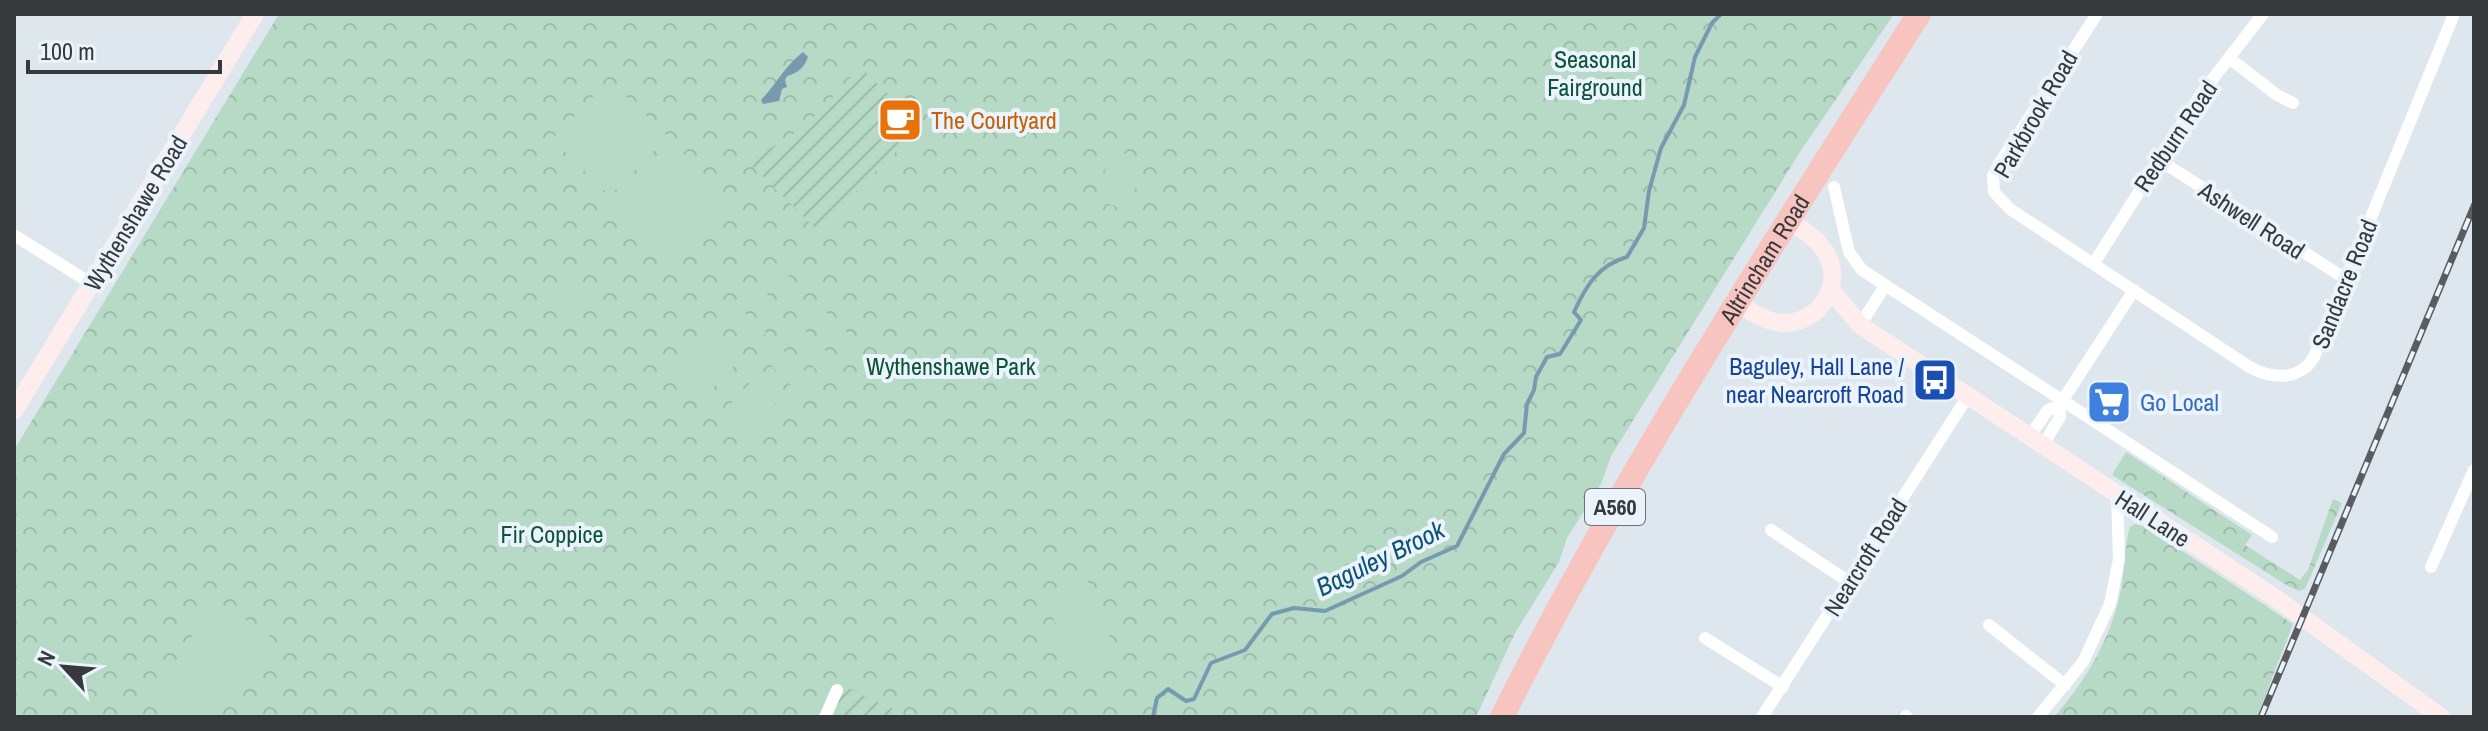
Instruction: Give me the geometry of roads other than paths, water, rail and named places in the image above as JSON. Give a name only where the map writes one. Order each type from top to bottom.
[{"type":"highway","name":"Altrincham Road","points":[[1502,717],[1533,655],[1657,434],[1919,14]]},
{"type":"street","name":"Wythenshawe Road","points":[[14,411],[255,14]]},
{"type":"street","name":"Parkbrook Road","points":[[2097,14],[1999,164],[1993,182],[1997,197],[2005,205],[2134,290]]},
{"type":"street","name":"Redburn Road","points":[[2094,263],[2159,160],[2263,14]]},
{"type":"street","name":"Sandacre Road","points":[[2134,290],[2256,370],[2275,377],[2293,374],[2310,363],[2454,14]]},
{"type":"street","points":[[2229,58],[2277,95],[2293,103]]},
{"type":"street","name":"Ashwell Road","points":[[2159,160],[2346,279]]},
{"type":"street","points":[[1834,187],[1852,259],[1862,270],[2061,404],[2272,537]]},
{"type":"street","name":"Hall Lane","points":[[1789,220],[1812,237],[1826,253],[1832,271],[1831,290],[1858,324]]},
{"type":"street","points":[[14,235],[92,284]]},
{"type":"street","points":[[1858,324],[1885,286]]},
{"type":"street","points":[[1738,303],[1763,318],[1785,323],[1805,319],[1817,311],[1831,290]]},
{"type":"street","points":[[2036,441],[2060,417],[2061,404],[2134,290]]},
{"type":"street","name":"Hall Lane","points":[[1817,311],[1858,324],[2277,599],[2441,717]]},
{"type":"street","name":"Nearcroft Road","points":[[1762,717],[1968,396]]},
{"type":"street","points":[[2431,567],[2474,470]]},
{"type":"street","points":[[2038,717],[2083,662],[2110,604],[2119,559],[2117,495]]},
{"type":"street","points":[[1771,530],[1849,582]]},
{"type":"street","points":[[1989,625],[2065,685]]},
{"type":"street","points":[[1705,638],[1783,687]]},
{"type":"street","points":[[825,717],[837,690]]},
{"type":"water","points":[[803,52],[808,57],[800,70],[787,76],[787,87],[782,89],[779,101],[763,104],[761,100]]},
{"type":"waterway","name":"Baguley Brook","points":[[1153,717],[1157,698],[1168,689],[1186,701],[1194,699],[1211,663],[1245,650],[1272,614],[1294,608],[1325,611],[1402,576],[1421,562],[1457,546],[1504,454],[1524,433],[1527,404],[1536,377],[1547,357],[1560,354],[1581,320],[1574,312],[1583,294],[1608,265],[1627,257],[1644,228],[1649,191],[1661,148],[1684,105],[1695,57],[1712,23],[1721,14]]},
{"type":"railway","points":[[2261,717],[2474,206]]},
{"type":"place","name":"The Courtyard","points":[[900,120]]},
{"type":"place","name":"Baguley, Hall Lane / near Nearcroft Road","points":[[1935,380]]},
{"type":"place","name":"Go Local","points":[[2109,402]]},
{"type":"park label","name":"Seasonal Fairground","points":[[1595,73]]},
{"type":"park label","name":"Wythenshawe Park","points":[[951,366]]},
{"type":"park label","name":"Fir Coppice","points":[[552,534]]}]
